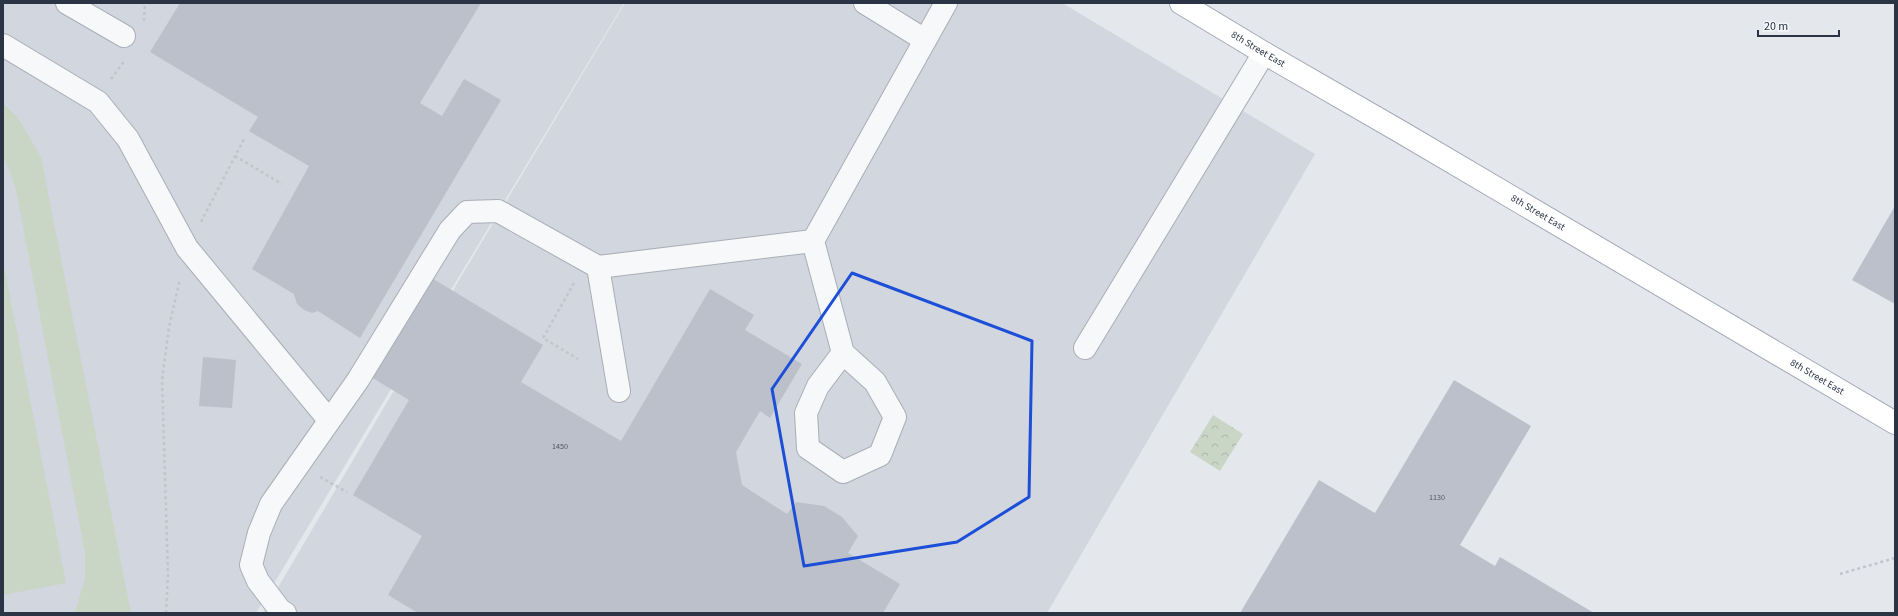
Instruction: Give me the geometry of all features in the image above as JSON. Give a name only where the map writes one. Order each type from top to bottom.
[{"type":"main road","name":"8th Street East","points":[[1181,3],[1895,422]]},
{"type":"lane","points":[[67,3],[124,36]]},
{"type":"lane","points":[[865,3],[925,40]]},
{"type":"lane","points":[[843,353],[818,386],[806,413],[808,448],[842,472],[880,455],[895,417],[875,382],[843,353],[813,241],[946,3]]},
{"type":"lane","points":[[3,45],[98,102],[128,139],[187,248],[329,420]]},
{"type":"lane","points":[[1085,348],[1264,53]]},
{"type":"lane","points":[[285,613],[280,610],[258,581],[251,565],[259,533],[271,504],[358,380],[447,235],[467,212],[498,211],[592,264],[813,241]]},
{"type":"lane","points":[[592,264],[619,392]]},
{"type":"path","points":[[166,613],[168,575],[162,380],[169,327],[187,248],[244,137]]},
{"type":"path","points":[[235,156],[282,184]]},
{"type":"path","points":[[578,359],[543,338],[592,264]]},
{"type":"path","points":[[298,464],[347,492]]},
{"type":"path","points":[[1840,574],[1895,558]]},
{"type":"highlighted area","points":[[852,273],[1032,341],[1029,497],[957,542],[804,566],[772,389]]},
{"type":"shaded area","points":[[3,3],[624,3],[256,613],[3,613]]},
{"type":"shaded area","points":[[625,3],[1062,3],[1315,154],[1047,613],[263,613],[462,275]]},
{"type":"green space","points":[[3,103],[18,118],[41,157],[131,613],[75,613],[85,578],[85,553],[16,190],[9,169],[3,158]]},
{"type":"green space","points":[[3,261],[66,583],[3,595]]},
{"type":"green space","points":[[1213,415],[1243,434],[1220,471],[1190,452]]},
{"type":"building","points":[[180,3],[481,3],[420,103],[442,116],[464,79],[501,100],[360,338],[318,311],[312,313],[304,310],[297,304],[294,294],[252,269],[309,166],[249,131],[258,117],[150,52]]},
{"type":"building","points":[[1895,206],[1895,304],[1852,280]]},
{"type":"building","points":[[430,277],[543,345],[521,382],[621,441],[710,289],[754,315],[745,330],[802,364],[770,418],[760,411],[736,452],[742,485],[787,514],[796,502],[824,506],[842,517],[858,536],[848,553],[900,584],[883,613],[418,613],[388,595],[422,536],[353,495],[409,400],[371,377]]},
{"type":"building","points":[[203,357],[236,360],[232,408],[199,406]]},
{"type":"building","points":[[1454,380],[1531,426],[1460,545],[1495,566],[1500,557],[1594,613],[1240,613],[1319,480],[1375,513]]}]
